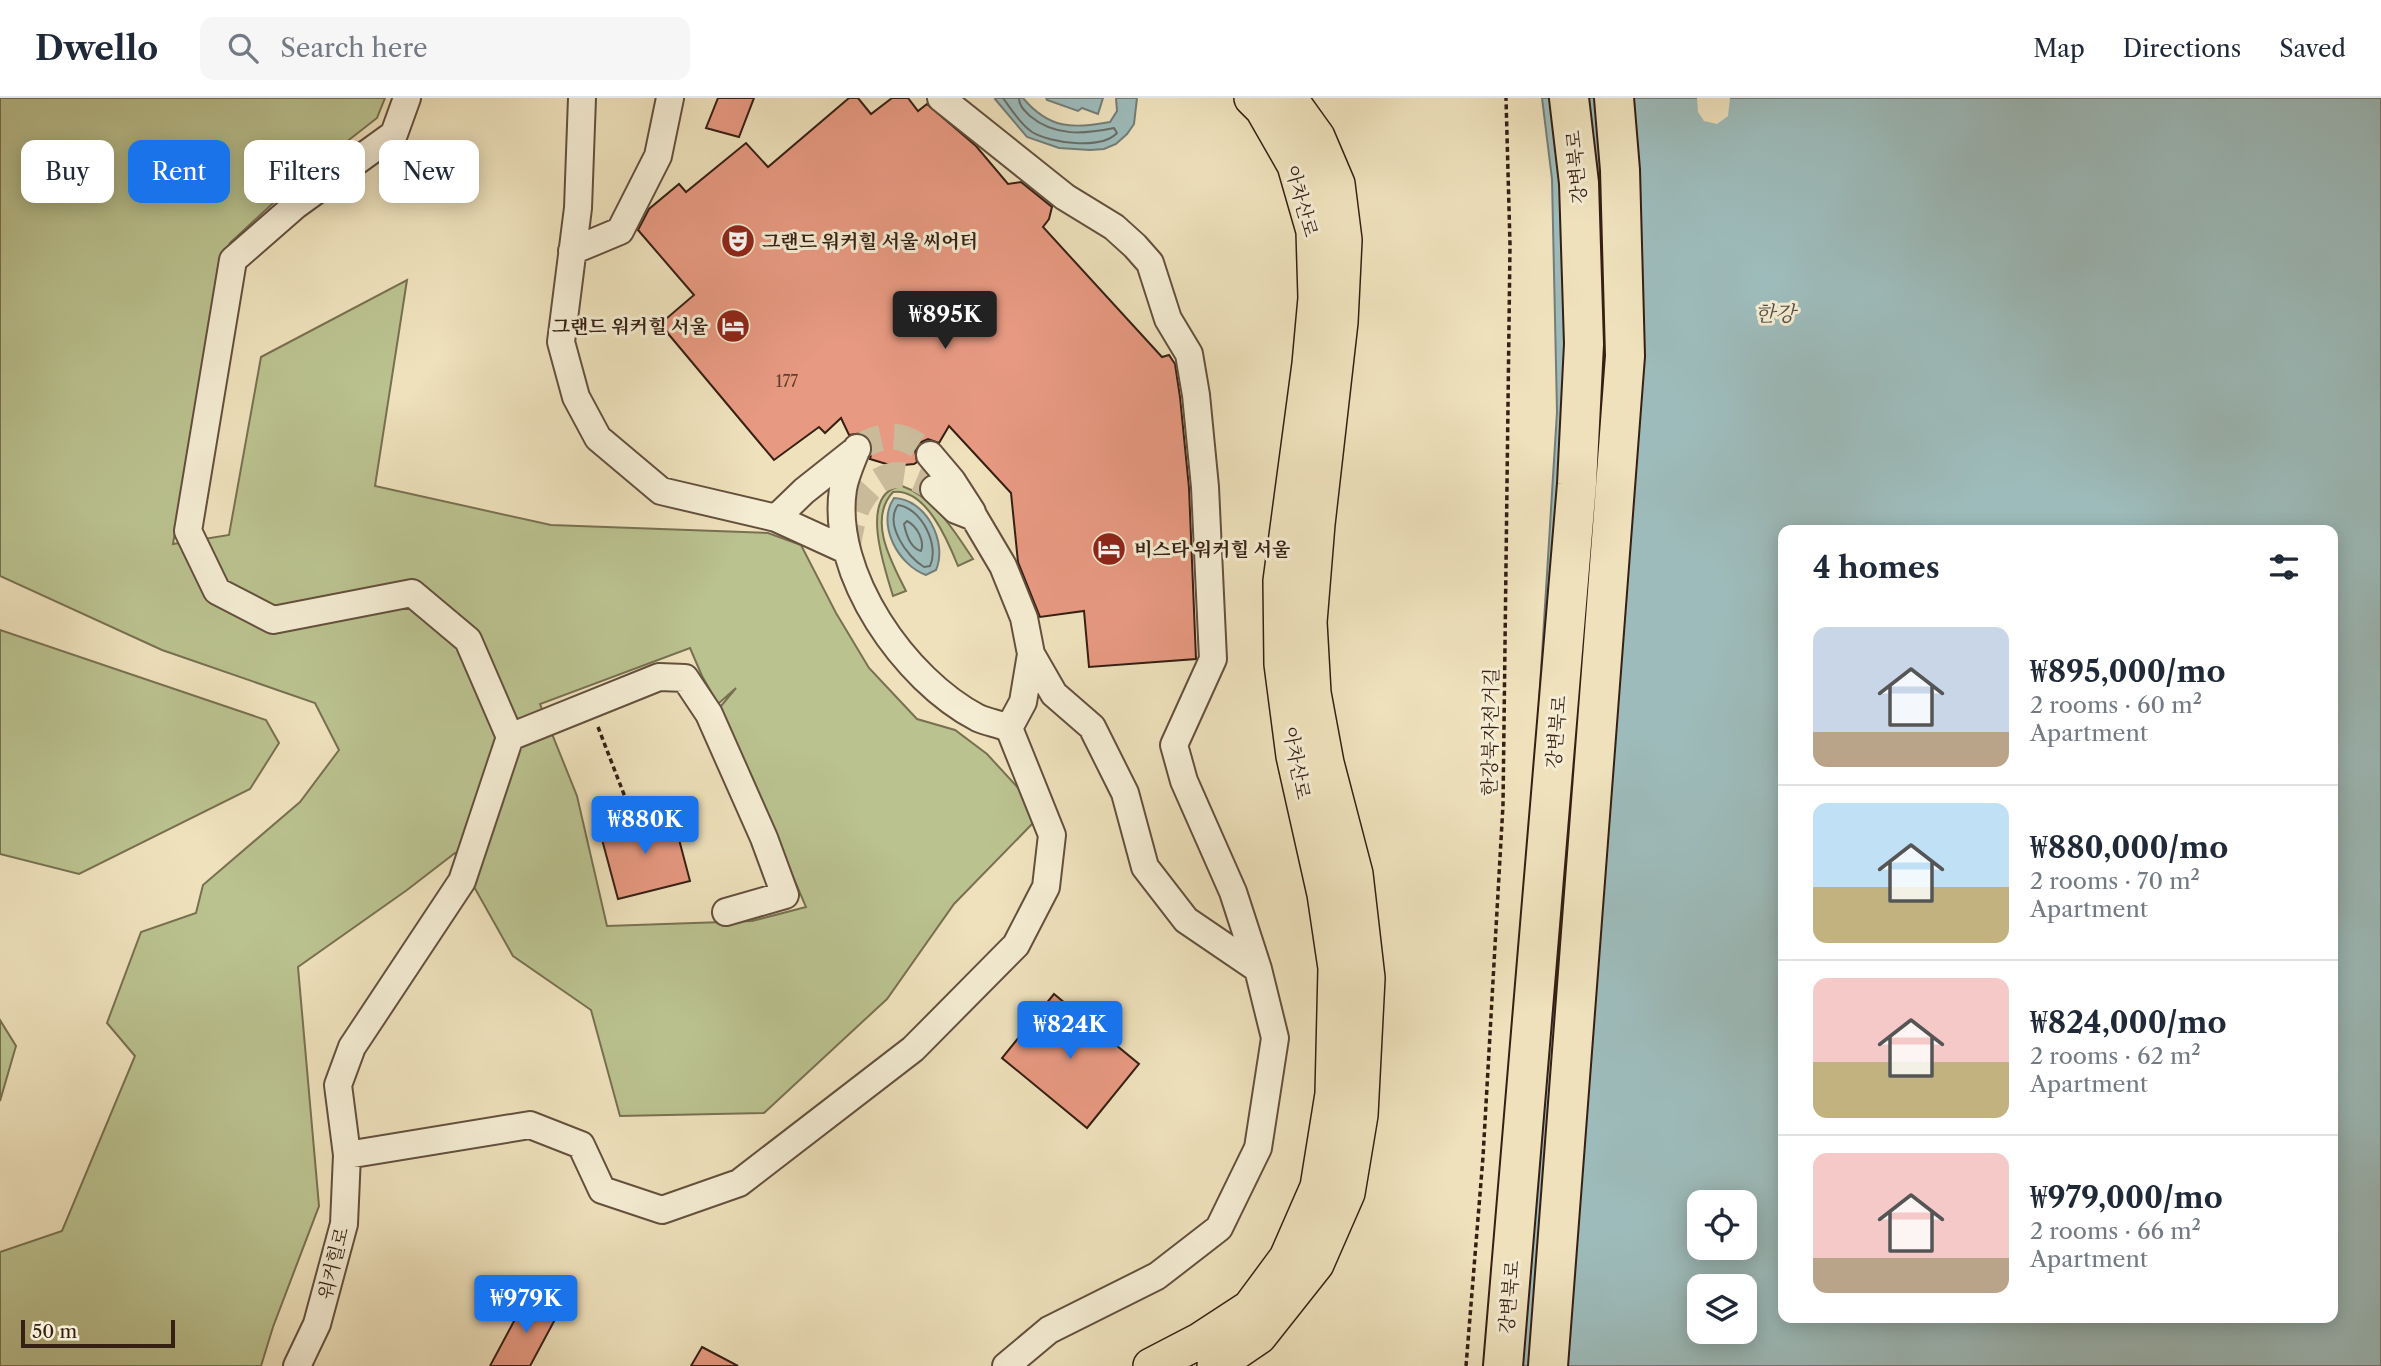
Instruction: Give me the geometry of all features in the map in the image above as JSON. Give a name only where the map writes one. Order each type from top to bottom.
[{"type":"highway","name":"강변북로","points":[[1503,1366],[1579,446],[1584,344],[1579,183],[1569,98]]},
{"type":"highway","name":"강변북로","points":[[1548,1366],[1625,356],[1620,170],[1614,98]]},
{"type":"main road","name":"아차산로","points":[[1151,1366],[1201,1340],[1250,1308],[1287,1258],[1318,1187],[1333,1094],[1336,968],[1325,894],[1294,756],[1282,664],[1280,581],[1310,364],[1316,298],[1314,231],[1295,165],[1263,109],[1252,98]]},
{"type":"main road","name":"아차산로","points":[[1215,1366],[1259,1336],[1316,1264],[1348,1192],[1360,1115],[1367,978],[1354,874],[1326,763],[1313,693],[1308,622],[1340,322],[1344,240],[1337,184],[1317,137],[1289,98]]},
{"type":"street","points":[[407,98],[394,134],[296,205],[233,260],[188,531],[217,591],[272,620],[412,593],[468,640],[510,737],[659,677],[685,678],[709,714],[764,838],[785,895],[726,912]]},
{"type":"street","points":[[582,98],[578,208],[561,342],[576,397],[598,438],[661,491],[776,518],[846,550]]},
{"type":"street","points":[[572,251],[620,232],[658,156],[670,98]]},
{"type":"street","points":[[941,98],[1065,197],[1114,226],[1135,246],[1150,263],[1168,319],[1188,354],[1196,395],[1205,487],[1213,660],[1174,745],[1184,781],[1233,892],[1258,969],[1275,1038],[1258,1148],[1219,1228],[1157,1276],[1049,1330],[1006,1366]]},
{"type":"street","points":[[347,1155],[530,1125],[581,1145],[602,1190],[662,1210],[739,1183],[913,1049],[1016,945],[1046,887],[1052,835],[1009,728],[979,718],[929,683],[895,645],[869,607],[846,550],[842,510],[843,488],[857,449],[804,491],[776,518]]},
{"type":"street","points":[[930,455],[952,481],[1003,566],[1024,618],[1031,653],[1054,694],[1092,727],[1125,793],[1145,867],[1186,920],[1258,969]]},
{"type":"street","points":[[934,489],[956,510],[974,517]]},
{"type":"street","points":[[1009,728],[1023,702],[1031,653]]},
{"type":"street","name":"워커힐로","points":[[297,1366],[317,1324],[344,1224],[347,1155],[338,1085],[352,1047],[462,881],[510,737]]},
{"type":"path","name":"한강북자전거길","points":[[1466,1366],[1483,1157],[1503,805],[1510,245],[1506,98]]},
{"type":"path","points":[[589,706],[635,823]]},
{"type":"green space","points":[[0,98],[385,98],[377,118],[349,140],[244,140],[244,203],[273,203],[230,243],[192,424],[173,544],[229,535],[261,357],[407,280],[375,486],[551,525],[768,533],[801,545],[836,613],[869,668],[917,719],[955,730],[987,754],[1020,790],[1034,822],[954,904],[887,999],[764,1113],[620,1116],[591,1010],[513,956],[455,853],[298,967],[319,1206],[261,1366],[0,1366],[0,1252],[62,1231],[135,1056],[107,1023],[141,932],[196,913],[203,885],[300,802],[339,750],[315,703],[162,650],[0,576]],"holes":[[[690,648],[718,704],[736,688],[716,712],[761,802],[806,907],[752,921],[607,926],[577,796],[540,704]]]},
{"type":"green space","points":[[902,486],[914,491],[934,507],[973,559],[958,566],[942,531],[925,507],[916,498],[893,492],[882,515],[882,528],[884,542],[906,591],[893,596],[880,551],[877,516],[880,502],[888,491]]},
{"type":"green space","points":[[0,630],[266,720],[279,743],[250,789],[79,874],[0,854]]},
{"type":"green space","points":[[0,1020],[16,1046],[0,1101]]},
{"type":"water","points":[[1023,98],[1042,116],[1052,121],[1084,126],[1110,122],[1117,111],[1116,98],[1137,98],[1134,124],[1127,134],[1116,144],[1104,149],[1090,150],[1059,148],[1027,137],[995,99]]},
{"type":"water","points":[[1046,98],[1103,98],[1098,114],[1082,108],[1078,111]]},
{"type":"water","name":"한강","points":[[1542,98],[2381,98],[2381,1366],[1498,1366],[1557,412],[1552,179]]},
{"type":"water","points":[[894,498],[916,506],[925,514],[936,535],[939,559],[936,570],[926,575],[907,562],[893,542],[887,520]]},
{"type":"pier","points":[[1697,98],[1730,98],[1728,116],[1717,124],[1704,121],[1698,112]]},
{"type":"building","points":[[718,98],[754,98],[739,137],[706,128]]},
{"type":"building","points":[[849,98],[858,98],[871,114],[892,98],[908,98],[918,111],[927,104],[976,146],[1008,184],[1021,182],[1052,207],[1049,219],[1043,227],[1162,357],[1169,355],[1175,364],[1189,488],[1196,659],[1089,667],[1084,611],[1040,617],[1018,562],[1011,493],[949,426],[939,443],[928,439],[919,443],[915,450],[917,462],[914,464],[893,466],[870,459],[873,446],[870,439],[862,433],[849,435],[841,418],[825,433],[819,427],[774,460],[660,324],[694,295],[638,230],[649,209],[679,184],[686,192],[746,143],[768,167]]},
{"type":"building","points":[[672,813],[690,881],[618,899],[600,832]]},
{"type":"building","points":[[1054,994],[1139,1064],[1087,1128],[1002,1058]]},
{"type":"building","points":[[528,1295],[559,1312],[530,1366],[490,1366]]},
{"type":"building","points":[[702,1347],[738,1366],[691,1366]]},
{"type":"tunnel","points":[[857,448],[877,439],[895,437],[912,442],[930,455]]},
{"type":"tunnel","points":[[847,549],[858,506],[873,485],[882,479],[901,475],[912,477],[934,489]]},
{"type":"place","name":"그랜드 워커힐 서울 씨어터","points":[[738,241]]},
{"type":"place","name":"그랜드 워커힐 서울","points":[[733,326]]},
{"type":"place","name":"비스타 워커힐 서울","points":[[1109,549]]}]
